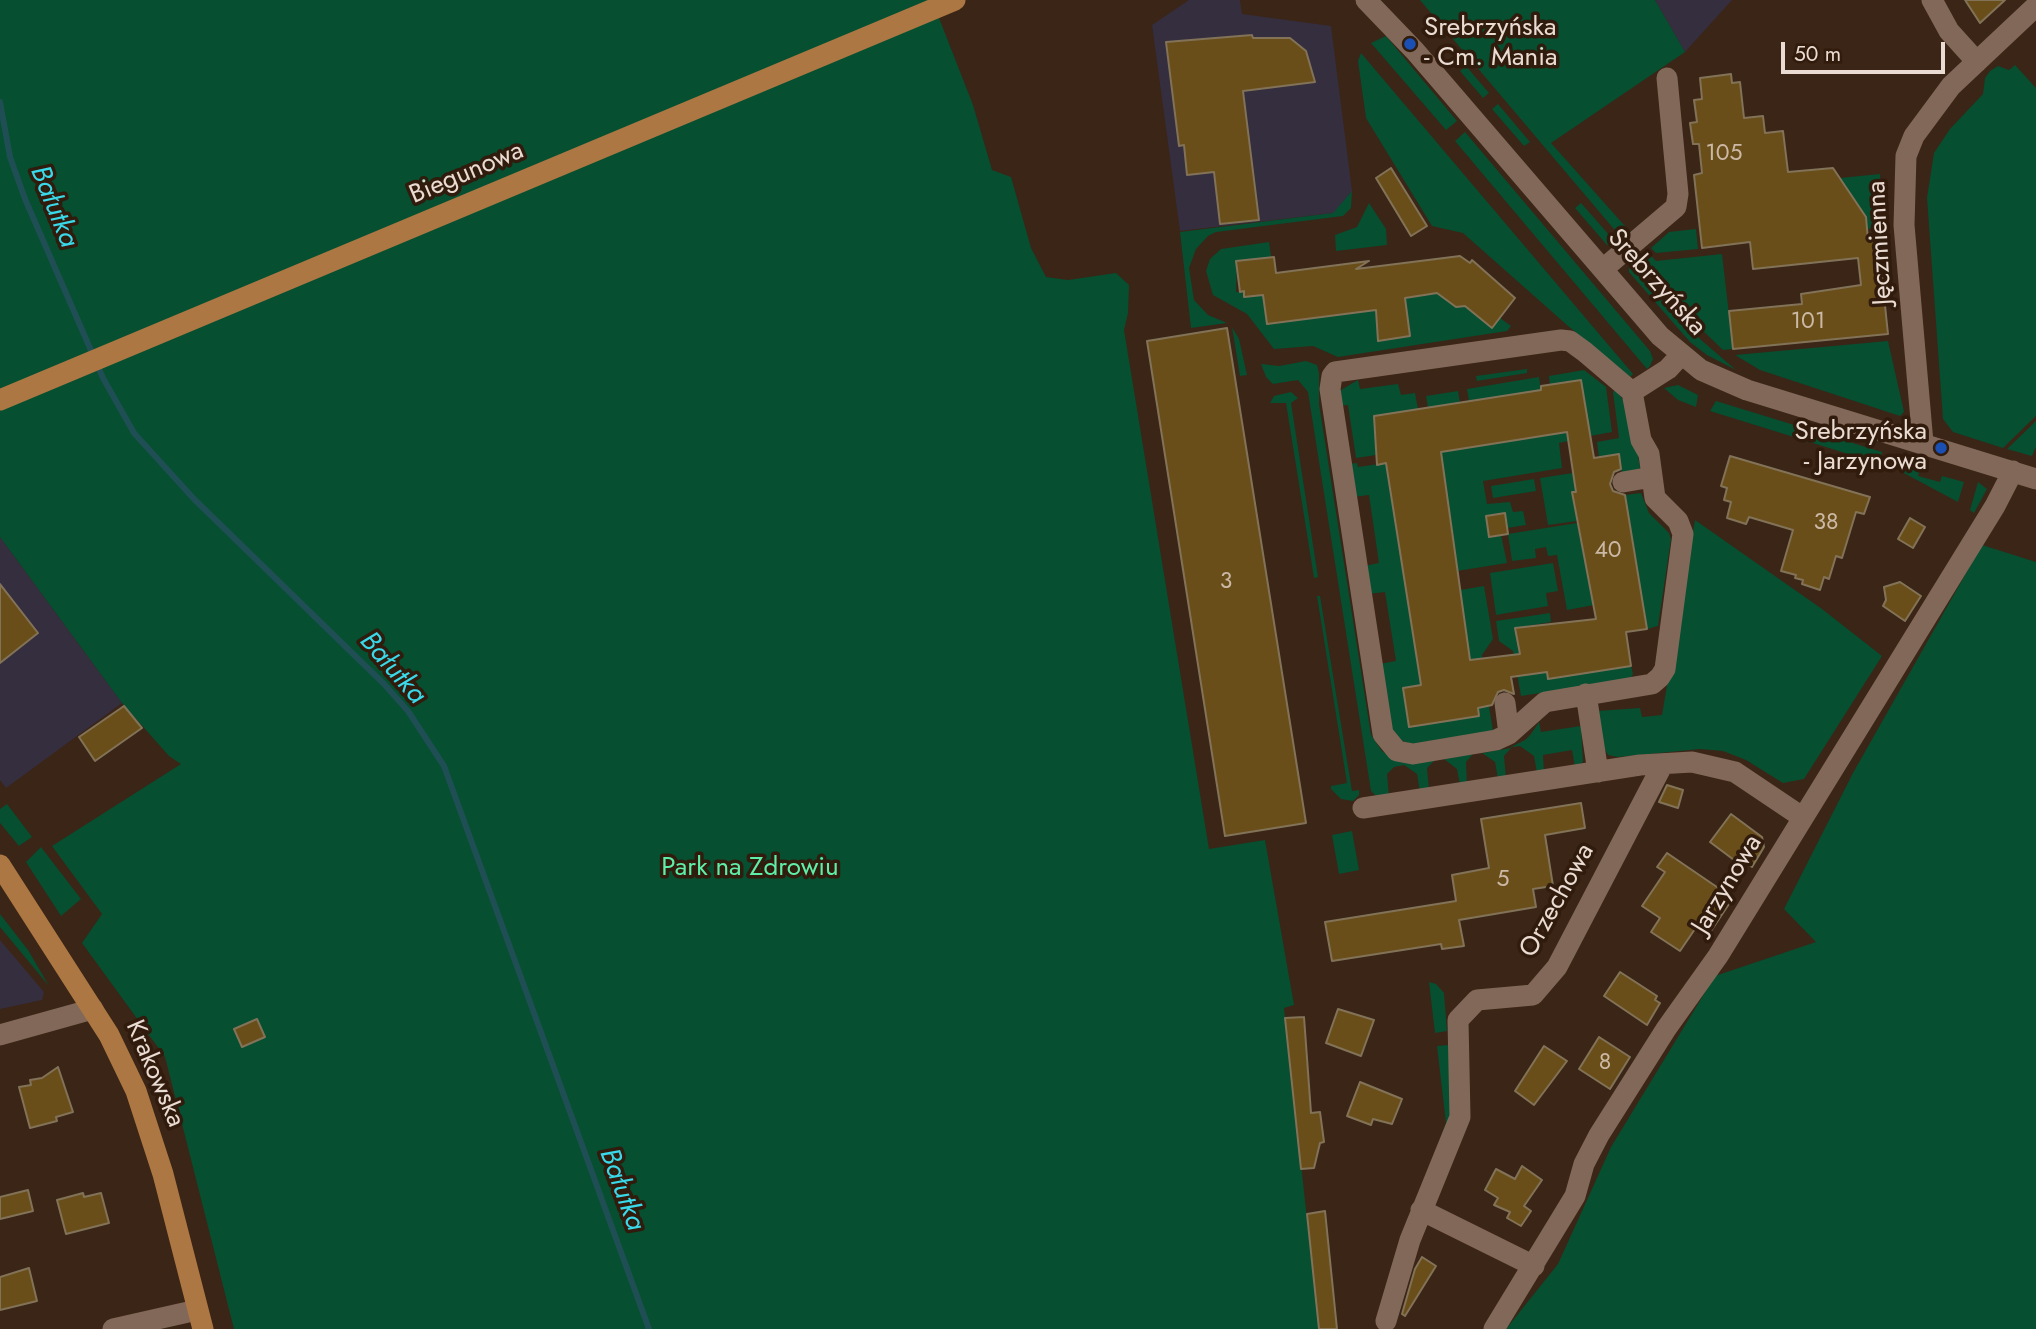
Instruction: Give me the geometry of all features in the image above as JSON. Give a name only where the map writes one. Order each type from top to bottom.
[{"type":"main road","name":"Biegunowa","points":[[0,400],[956,0]]},
{"type":"main road","name":"Krakowska","points":[[0,865],[93,1009],[128,1074],[147,1120],[200,1319]]},
{"type":"street","name":"Srebrzyńska","points":[[1366,0],[1392,24],[1660,336],[1701,370],[1734,386],[2036,479]]},
{"type":"street","points":[[1932,0],[1949,31],[1977,62]]},
{"type":"street","name":"Jęczmienna","points":[[1923,443],[1903,225],[1903,172],[1914,136],[1951,86],[2036,6]]},
{"type":"street","points":[[1603,269],[1676,207],[1678,194],[1667,78]]},
{"type":"street","points":[[1561,340],[1570,341],[1632,392],[1641,440],[1649,454],[1652,477],[1655,498],[1678,521],[1683,534],[1665,669],[1653,684],[1545,702],[1509,734],[1496,740],[1413,754],[1397,751],[1383,734],[1330,389],[1335,372],[1561,340]]},
{"type":"street","points":[[1632,392],[1668,369],[1681,355]]},
{"type":"street","name":"Jarzynowa","points":[[1494,1329],[1575,1196],[1584,1164],[1599,1135],[1666,1029],[1718,956],[1995,506],[2013,471]]},
{"type":"street","points":[[1623,482],[1652,477]]},
{"type":"street","points":[[1586,694],[1598,772]]},
{"type":"street","points":[[1504,703],[1509,734]]},
{"type":"street","points":[[1363,808],[1598,772],[1692,762],[1735,772],[1802,817]]},
{"type":"street","name":"Orzechowa","points":[[1386,1321],[1399,1271],[1421,1210],[1460,1117],[1458,1020],[1477,1000],[1533,995],[1558,967],[1663,764]]},
{"type":"street","points":[[0,1035],[93,1009]]},
{"type":"street","points":[[1421,1210],[1534,1266]]},
{"type":"street","points":[[113,1329],[200,1319]]},
{"type":"shaded area","points":[[1189,0],[1240,0],[1242,14],[1331,26],[1352,191],[1334,213],[1180,231],[1152,25]]},
{"type":"shaded area","points":[[1655,0],[1732,0],[1685,52]]},
{"type":"shaded area","points":[[0,537],[122,703],[6,788],[0,780]]},
{"type":"shaded area","points":[[0,940],[44,992],[42,1000],[0,1009]]},
{"type":"green space","name":"Park na Zdrowiu","points":[[0,0],[932,0],[973,105],[992,170],[1011,177],[1031,248],[1046,277],[1068,280],[1116,273],[1129,285],[1124,330],[1209,849],[1265,840],[1294,1005],[1284,1008],[1319,1329],[234,1329],[165,1057],[82,943],[102,914],[52,846],[181,764],[169,756],[122,703],[0,537]]},
{"type":"green space","points":[[1420,0],[1655,0],[1685,52],[1551,143],[1632,234],[1624,241]]},
{"type":"green space","points":[[1386,36],[1457,121],[1446,130],[1371,43]]},
{"type":"green space","points":[[1361,53],[1633,374],[1630,377],[1463,233],[1432,226],[1366,118],[1358,61]]},
{"type":"green space","points":[[2015,65],[2036,88],[2036,416],[2003,448],[1953,432],[1943,419],[1927,198],[1934,153],[1950,129],[1983,94],[1985,78],[1990,71],[1998,66],[2009,70]]},
{"type":"green space","points":[[1466,66],[1489,93],[1483,98],[1460,71]]},
{"type":"green space","points":[[1498,104],[1530,142],[1524,146],[1492,109]]},
{"type":"green space","points":[[1465,132],[1650,351],[1653,359],[1647,369],[1455,141]]},
{"type":"green space","points":[[1880,174],[1883,227],[1867,229],[1866,217],[1840,178]]},
{"type":"green space","points":[[1352,191],[1351,208],[1343,216],[1216,232],[1208,236],[1196,249],[1189,268],[1194,300],[1208,315],[1227,323],[1191,328],[1180,232],[1333,213]]},
{"type":"green space","points":[[1369,203],[1386,229],[1387,245],[1336,251],[1335,235],[1357,227]]},
{"type":"green space","points":[[1581,203],[1618,245],[1607,245],[1575,208]]},
{"type":"green space","points":[[1696,229],[1698,249],[1656,253],[1651,248],[1669,232]]},
{"type":"green space","points":[[1269,242],[1271,257],[1237,262],[1236,292],[1244,291],[1245,297],[1263,295],[1376,310],[1380,341],[1409,336],[1405,297],[1437,293],[1456,307],[1465,306],[1492,327],[1500,318],[1511,326],[1507,331],[1338,357],[1313,346],[1274,349],[1247,314],[1213,295],[1206,271],[1210,259],[1221,249]]},
{"type":"green space","points":[[1648,253],[1656,261],[1722,254],[1733,349],[1723,350],[1702,330],[1640,258]]},
{"type":"green space","points":[[1629,260],[1700,339],[1736,370],[1707,355],[1690,342],[1629,272]]},
{"type":"green space","points":[[1232,327],[1239,339],[1247,375],[1240,376]]},
{"type":"green space","points":[[1888,341],[1904,412],[1900,416],[1760,370],[1735,355]]},
{"type":"green space","points":[[1306,361],[1317,365],[1319,373],[1319,404],[1371,735],[1382,751],[1392,758],[1435,760],[1427,768],[1429,790],[1420,792],[1417,774],[1404,765],[1394,767],[1387,774],[1389,796],[1377,797],[1371,791],[1308,392],[1298,380],[1273,384],[1266,377],[1261,364],[1279,366]]},
{"type":"green space","points":[[1527,369],[1527,373],[1477,381],[1476,376]]},
{"type":"green space","points":[[1584,370],[1606,387],[1612,432],[1590,436],[1581,380],[1550,385],[1549,376]]},
{"type":"green space","points":[[1539,377],[1541,390],[1469,401],[1467,389]]},
{"type":"green space","points":[[1358,380],[1360,389],[1398,384],[1401,395],[1415,393],[1418,409],[1374,416],[1376,455],[1356,458],[1348,405],[1339,406],[1341,390]]},
{"type":"green space","points":[[1678,385],[1698,395],[1696,407],[1678,400],[1664,388]]},
{"type":"green space","points":[[1616,389],[1631,413],[1640,467],[1638,472],[1622,474],[1619,454],[1599,457],[1597,442],[1619,438],[1613,392]]},
{"type":"green space","points":[[1458,391],[1460,403],[1428,408],[1426,396]]},
{"type":"green space","points":[[1291,392],[1298,398],[1291,403],[1318,577],[1314,578],[1286,403],[1270,403],[1274,396]]},
{"type":"green space","points":[[1716,401],[1882,452],[1881,457],[1889,460],[1887,466],[1710,411]]},
{"type":"green space","points":[[2036,421],[2036,447],[2032,456],[2007,449]]},
{"type":"green space","points":[[1577,431],[1578,439],[1559,443],[1562,468],[1483,481],[1487,504],[1510,502],[1513,512],[1523,511],[1526,525],[1507,528],[1505,513],[1501,535],[1507,563],[1457,571],[1441,452]]},
{"type":"green space","points":[[1357,463],[1358,467],[1386,463],[1421,685],[1403,688],[1409,727],[1479,716],[1475,688],[1486,687],[1493,731],[1411,744],[1393,737],[1379,664],[1396,661],[1385,592],[1368,594],[1364,566],[1379,563],[1369,495],[1353,497],[1347,464]]},
{"type":"green space","points":[[1902,463],[1920,469],[1918,476],[1940,482],[1942,476],[1964,482],[1958,502],[1900,471]]},
{"type":"green space","points":[[1573,473],[1576,492],[1572,493],[1577,521],[1548,525],[1540,478]]},
{"type":"green space","points":[[1534,479],[1536,491],[1493,498],[1491,486]]},
{"type":"green space","points":[[1978,482],[1987,489],[1974,513],[1970,510]]},
{"type":"green space","points":[[1641,493],[1649,513],[1669,533],[1671,539],[1658,626],[1647,629],[1625,495]]},
{"type":"green space","points":[[1695,520],[1822,609],[1882,656],[1804,779],[1783,783],[1746,760],[1723,751],[1700,749],[1618,757],[1608,755],[1603,746],[1597,711],[1640,708],[1642,717],[1662,715]]},
{"type":"green space","points":[[1577,523],[1594,605],[1567,610],[1557,555],[1548,556],[1546,547],[1535,549],[1536,558],[1512,561],[1508,534]]},
{"type":"green space","points":[[1982,545],[2036,562],[2036,1329],[1506,1329],[1558,1264],[1611,1147],[1715,976],[1816,942],[1784,909],[1853,773]]},
{"type":"green space","points":[[1553,563],[1558,591],[1546,593],[1548,606],[1496,615],[1490,573]]},
{"type":"green space","points":[[1484,586],[1493,639],[1482,655],[1485,676],[1473,678],[1460,590]]},
{"type":"green space","points":[[1317,596],[1320,596],[1352,791],[1359,790],[1359,795],[1353,801],[1341,799],[1331,789],[1331,786],[1347,783]]},
{"type":"green space","points":[[1550,613],[1551,622],[1516,628],[1519,652],[1547,672],[1548,679],[1631,666],[1633,674],[1630,679],[1521,696],[1513,651],[1499,641],[1496,621]]},
{"type":"green space","points":[[1539,722],[1541,732],[1581,726],[1583,762],[1575,767],[1572,750],[1543,755],[1544,772],[1537,773],[1534,756],[1520,746],[1512,747],[1504,756],[1506,778],[1498,779],[1495,762],[1482,753],[1511,748],[1511,747],[1525,740]]},
{"type":"green space","points":[[1473,754],[1466,762],[1467,784],[1460,785],[1457,769],[1444,759]]},
{"type":"green space","points":[[7,804],[32,837],[19,846],[0,823],[0,809]]},
{"type":"green space","points":[[1352,831],[1359,870],[1339,874],[1332,835]]},
{"type":"green space","points":[[41,847],[81,899],[61,916],[26,862]]},
{"type":"green space","points":[[0,914],[28,950],[49,986],[0,927]]},
{"type":"green space","points":[[1429,982],[1436,984],[1444,993],[1447,1031],[1435,1033]]},
{"type":"green space","points":[[1437,1046],[1451,1047],[1456,1109],[1447,1136],[1442,1134],[1446,1123]]},
{"type":"building","points":[[1965,0],[2005,0],[1980,23]]},
{"type":"building","points":[[1252,35],[1253,38],[1290,38],[1306,51],[1315,82],[1243,91],[1259,220],[1220,224],[1214,172],[1187,175],[1184,145],[1179,146],[1166,42]]},
{"type":"building","points":[[1731,74],[1732,83],[1740,82],[1744,118],[1763,116],[1765,133],[1783,131],[1788,172],[1833,168],[1866,217],[1868,240],[1878,239],[1888,334],[1733,349],[1729,311],[1802,304],[1801,294],[1861,285],[1858,258],[1753,269],[1750,242],[1702,248],[1694,175],[1702,173],[1699,144],[1693,144],[1690,123],[1697,122],[1694,100],[1702,99],[1700,78]]},
{"type":"building","points":[[1391,168],[1427,226],[1411,236],[1376,178]]},
{"type":"building","points":[[1460,256],[1470,263],[1472,260],[1515,298],[1492,328],[1465,306],[1456,307],[1437,293],[1405,298],[1410,336],[1378,341],[1376,310],[1267,324],[1263,295],[1244,297],[1244,291],[1240,292],[1236,261],[1274,257],[1276,273],[1369,261],[1356,269]]},
{"type":"building","points":[[1227,328],[1306,823],[1225,836],[1147,341]]},
{"type":"building","points":[[1581,380],[1594,458],[1619,454],[1621,469],[1614,472],[1610,484],[1613,491],[1625,495],[1647,629],[1626,632],[1631,666],[1548,679],[1547,672],[1511,677],[1514,694],[1504,690],[1498,692],[1492,705],[1478,708],[1479,716],[1409,727],[1403,688],[1421,685],[1386,463],[1377,465],[1374,416],[1541,390],[1541,386]],"holes":[[[1567,432],[1576,492],[1572,492],[1596,619],[1515,628],[1520,654],[1470,660],[1441,452]]]},
{"type":"building","points":[[1730,456],[1870,497],[1864,514],[1856,512],[1842,558],[1836,556],[1829,579],[1824,577],[1820,590],[1802,584],[1803,580],[1795,578],[1796,575],[1781,571],[1793,530],[1749,517],[1746,524],[1727,518],[1731,502],[1724,500],[1727,488],[1721,486]]},
{"type":"building","points":[[1505,513],[1508,534],[1489,537],[1486,516]]},
{"type":"building","points":[[1910,518],[1925,527],[1913,548],[1898,539]]},
{"type":"building","points":[[1900,582],[1921,596],[1905,621],[1883,606],[1886,600],[1884,587]]},
{"type":"building","points":[[0,584],[38,633],[0,663]]},
{"type":"building","points":[[124,706],[142,728],[95,761],[79,737]]},
{"type":"building","points":[[1667,785],[1683,790],[1678,808],[1659,802]]},
{"type":"building","points":[[1581,803],[1585,828],[1545,835],[1553,886],[1533,889],[1536,907],[1459,920],[1464,946],[1442,949],[1441,944],[1332,961],[1325,922],[1456,901],[1452,875],[1489,868],[1481,819]]},
{"type":"building","points":[[1731,814],[1762,837],[1764,847],[1752,867],[1737,856],[1734,860],[1710,842]]},
{"type":"building","points":[[1667,853],[1733,898],[1707,937],[1695,929],[1680,951],[1651,932],[1660,918],[1642,906],[1665,872],[1657,867]]},
{"type":"building","points":[[1620,972],[1657,996],[1655,1000],[1660,1003],[1647,1025],[1604,996]]},
{"type":"building","points":[[1338,1009],[1374,1020],[1361,1056],[1326,1043]]},
{"type":"building","points":[[1304,1017],[1311,1113],[1320,1112],[1324,1142],[1320,1143],[1314,1168],[1301,1169],[1285,1018]]},
{"type":"building","points":[[257,1019],[265,1037],[242,1047],[234,1029]]},
{"type":"building","points":[[1599,1037],[1630,1057],[1610,1089],[1579,1069]]},
{"type":"building","points":[[1544,1046],[1567,1061],[1534,1105],[1515,1091]]},
{"type":"building","points":[[58,1067],[73,1112],[56,1117],[57,1121],[30,1128],[19,1087],[31,1085],[30,1080],[42,1078]]},
{"type":"building","points":[[1360,1082],[1402,1099],[1392,1124],[1373,1119],[1371,1125],[1347,1116]]},
{"type":"building","points":[[1522,1166],[1542,1180],[1524,1206],[1531,1211],[1521,1226],[1507,1218],[1510,1212],[1494,1205],[1498,1198],[1485,1190],[1496,1169],[1515,1179]]},
{"type":"building","points":[[28,1190],[33,1211],[0,1219],[0,1197]]},
{"type":"building","points":[[83,1193],[84,1197],[101,1193],[109,1223],[66,1234],[57,1200]]},
{"type":"building","points":[[1325,1211],[1337,1329],[1319,1329],[1307,1214]]},
{"type":"building","points":[[1422,1257],[1436,1266],[1405,1316],[1402,1314],[1415,1269]]},
{"type":"building","points":[[29,1268],[37,1301],[0,1310],[0,1277]]},
{"type":"waterway","name":"Bałutka","points":[[0,102],[10,157],[25,199],[103,378],[134,433],[194,499],[384,684],[408,711],[444,766],[649,1329]]},
{"type":"place","name":"Srebrzyńska - Cm. Mania","points":[[1410,44]]},
{"type":"place","name":"Srebrzyńska - Jarzynowa","points":[[1941,448]]}]
